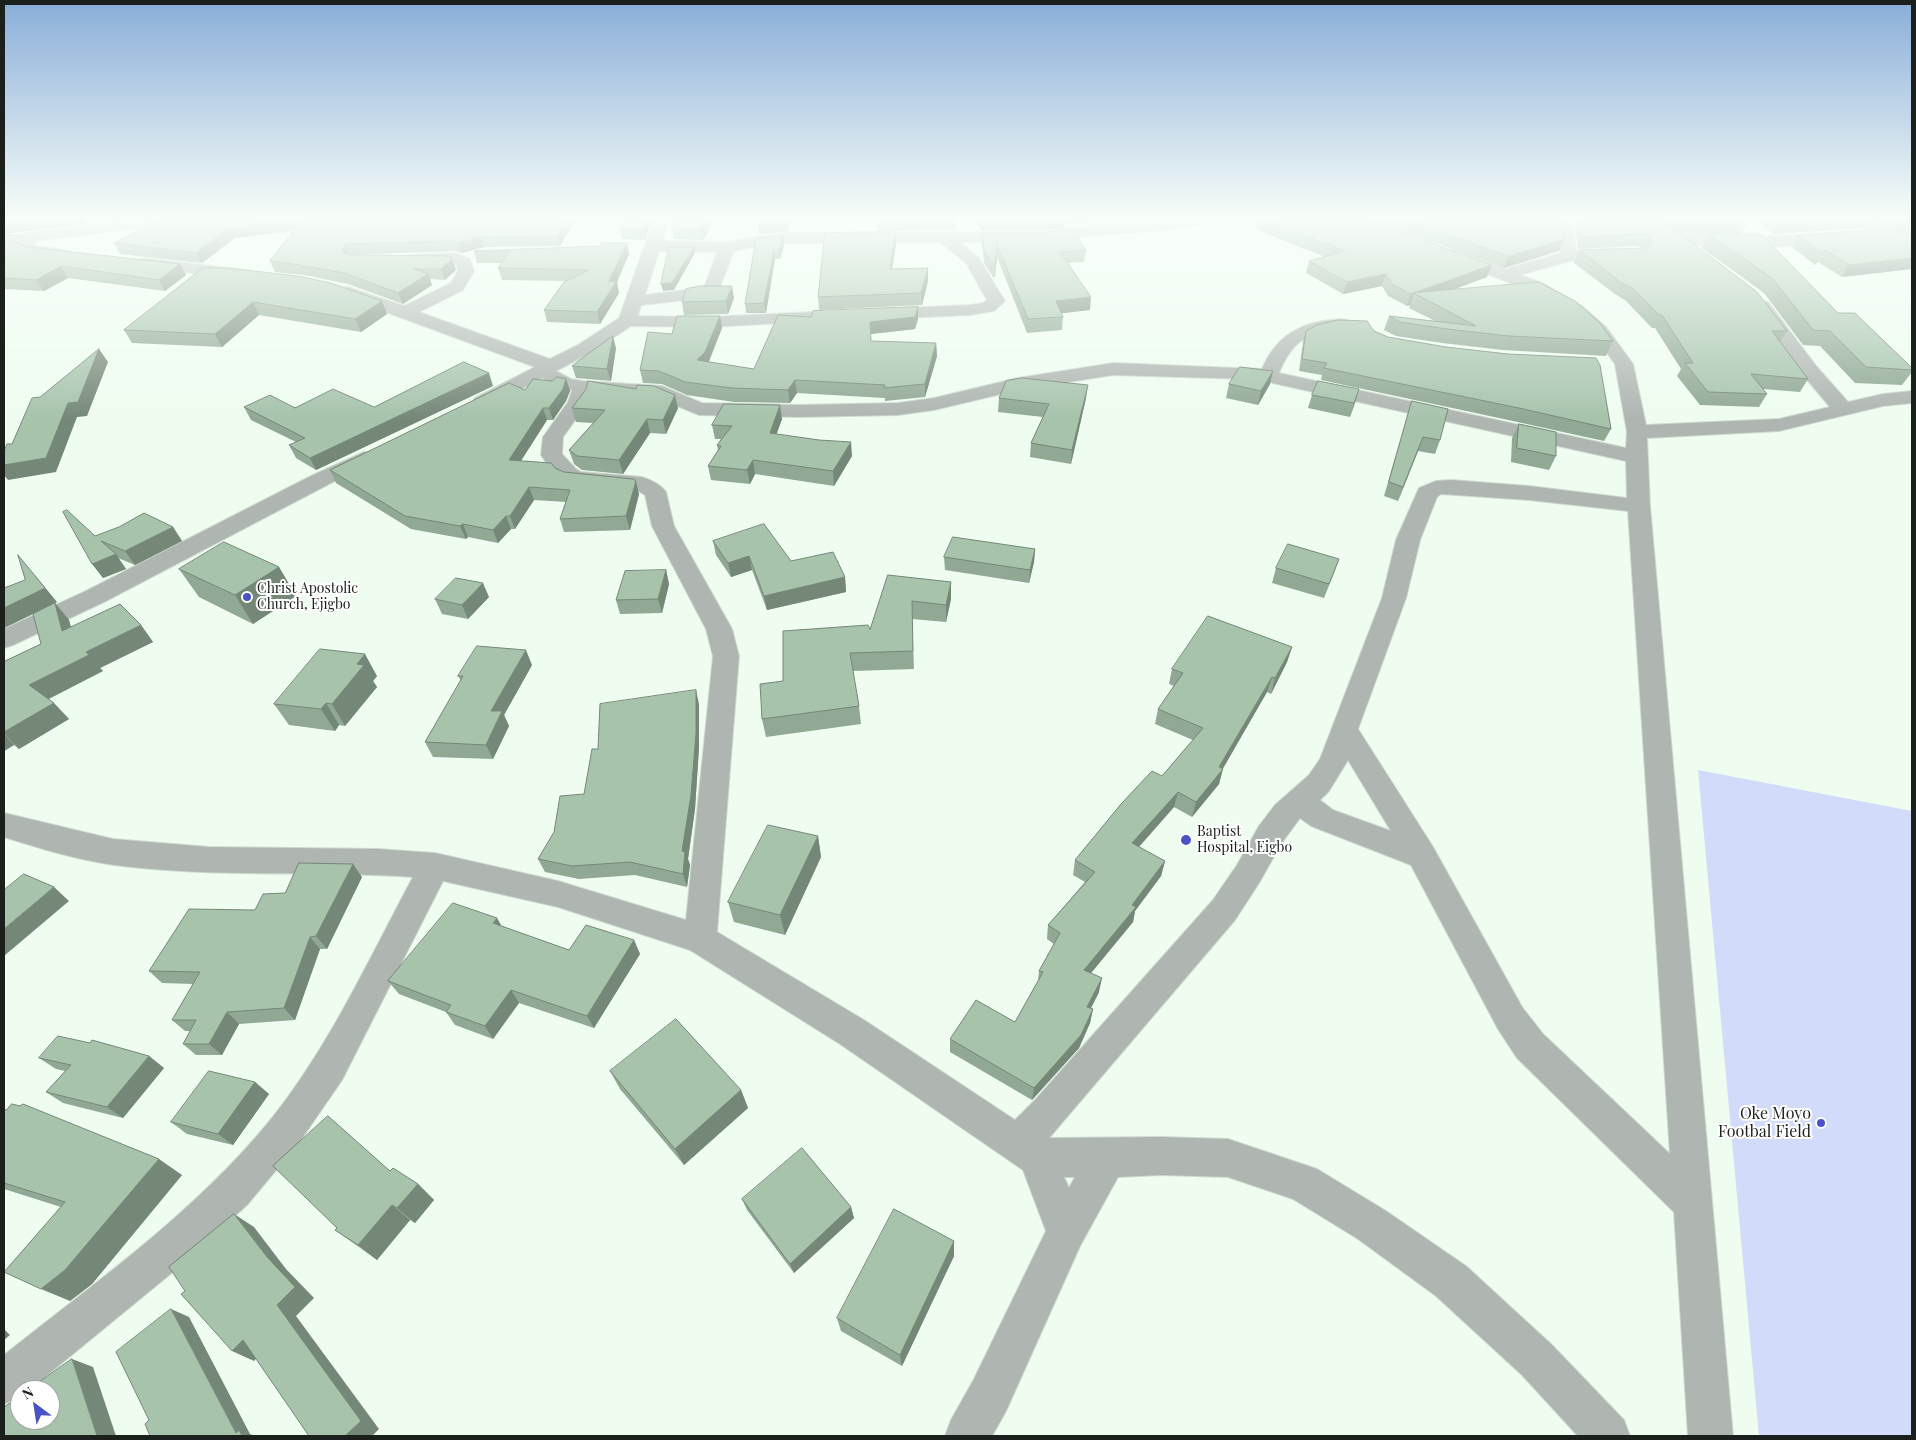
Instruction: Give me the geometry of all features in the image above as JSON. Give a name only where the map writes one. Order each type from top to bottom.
[{"type":"street","points":[[404,313],[457,286]]},
{"type":"street","points":[[627,321],[638,286]]},
{"type":"street","points":[[633,300],[696,294],[713,286]]},
{"type":"street","points":[[862,315],[970,310],[988,307],[996,301],[987,286]]},
{"type":"street","points":[[1536,286],[1576,310],[1600,331],[1615,363],[1637,445],[1639,506],[1711,1436]]},
{"type":"street","points":[[333,288],[404,313],[546,369],[565,383],[583,387],[662,392],[699,409],[798,411],[898,409],[925,406],[1018,384],[1113,369],[1249,373],[1637,445],[1779,425],[1843,409],[1912,397]]},
{"type":"street","points":[[1752,295],[1810,371],[1843,409]]},
{"type":"street","points":[[463,411],[592,344],[627,321],[710,322],[832,316]]},
{"type":"street","points":[[1268,376],[1279,351],[1292,338],[1303,332],[1319,326],[1363,325]]},
{"type":"street","points":[[583,387],[578,402],[553,437],[551,455],[568,474],[576,478],[642,484],[654,492],[663,526],[719,629],[726,656],[700,938]]},
{"type":"street","points":[[4,639],[152,568],[313,483],[383,449]]},
{"type":"street","points":[[1027,1150],[1048,1113],[1224,910],[1248,874],[1270,835],[1286,813],[1319,783],[1333,763],[1394,598],[1408,540],[1428,493],[1436,488],[1451,487],[1529,493],[1639,506]]},
{"type":"street","points":[[1344,730],[1422,856],[1510,1018],[1530,1046],[1694,1204]]},
{"type":"street","points":[[1300,801],[1322,818],[1422,856]]},
{"type":"street","points":[[4,825],[30,833],[122,852],[209,860],[378,862],[435,866],[558,894],[700,938],[852,1032],[1027,1150],[1107,1158],[1161,1156],[1228,1158],[1303,1183],[1372,1225],[1450,1281],[1537,1360],[1608,1436]]},
{"type":"street","points":[[4,1382],[154,1262],[233,1191],[285,1131],[330,1068],[435,866]]},
{"type":"street","points":[[1027,1150],[1066,1232]]},
{"type":"street","points":[[966,1436],[990,1395],[1066,1232],[1107,1158]]},
{"type":"shaded area","name":"Oke Moyo Footbal Field","points":[[1698,770],[1912,811],[1912,1436],[1759,1436]]},
{"type":"building","points":[[180,286],[340,286],[382,301],[355,319],[253,302],[215,334],[124,330]]},
{"type":"building","points":[[380,286],[409,286],[398,293]]},
{"type":"building","points":[[561,286],[613,286],[597,312],[544,310]]},
{"type":"building","points":[[699,286],[732,286],[726,301],[682,302],[686,289]]},
{"type":"building","points":[[748,286],[767,286],[764,303],[745,304]]},
{"type":"building","points":[[819,286],[923,286],[921,293],[818,297]]},
{"type":"building","points":[[1014,286],[1084,286],[1091,297],[1056,301],[1063,317],[1028,319]]},
{"type":"building","points":[[1396,286],[1433,286],[1411,294]]},
{"type":"building","points":[[1491,286],[1547,286],[1575,301],[1599,322],[1613,341],[1509,336],[1400,322],[1389,316],[1476,326],[1414,293]]},
{"type":"building","points":[[1628,286],[1749,286],[1757,292],[1787,331],[1772,331],[1808,379],[1751,374],[1767,394],[1708,392],[1685,363],[1693,363],[1662,315],[1659,315]]},
{"type":"building","points":[[1779,286],[1812,286],[1838,313],[1855,313],[1912,370],[1866,367],[1830,331],[1813,330]]},
{"type":"building","points":[[918,307],[915,317],[870,322],[871,341],[936,343],[925,384],[884,388],[885,385],[795,380],[788,390],[732,388],[685,382],[659,371],[640,370],[648,332],[672,334],[677,316],[720,316],[705,352],[697,360],[754,369],[778,315],[811,317],[813,311]]},
{"type":"building","points":[[1338,320],[1367,321],[1374,331],[1388,337],[1446,347],[1508,354],[1596,358],[1600,365],[1611,429],[1324,368],[1327,363],[1302,359],[1306,331],[1317,325]]},
{"type":"building","points":[[613,336],[607,369],[572,366],[577,362]]},
{"type":"building","points":[[99,349],[78,402],[68,403],[46,458],[4,465],[4,451],[7,444],[12,444],[32,398],[40,397]]},
{"type":"building","points":[[464,362],[489,373],[310,458],[289,445],[305,438],[244,407],[270,395],[295,408],[333,389],[374,407]]},
{"type":"building","points":[[1240,367],[1273,371],[1261,391],[1229,384]]},
{"type":"building","points":[[557,377],[566,379],[563,389],[549,408],[543,408],[509,460],[551,463],[555,468],[564,472],[633,479],[636,481],[626,516],[560,519],[570,490],[529,487],[510,516],[506,516],[493,530],[463,524],[460,526],[405,516],[330,470],[509,383],[525,390],[533,379],[552,381]]},
{"type":"building","points":[[1022,378],[1088,385],[1072,450],[1031,443],[1049,404],[999,398],[1006,381]]},
{"type":"building","points":[[588,381],[636,389],[637,385],[654,386],[675,395],[663,420],[647,419],[619,460],[577,456],[569,450],[605,410],[572,408],[586,389]]},
{"type":"building","points":[[1318,381],[1359,389],[1354,403],[1312,395]]},
{"type":"building","points":[[1412,401],[1448,409],[1440,440],[1423,437],[1403,487],[1389,482]]},
{"type":"building","points":[[724,404],[780,405],[770,433],[819,440],[851,442],[833,471],[753,460],[747,470],[708,466],[721,446],[717,445],[732,426],[712,425]]},
{"type":"building","points":[[1519,424],[1556,432],[1556,456],[1517,448]]},
{"type":"building","points":[[67,510],[95,536],[119,527],[144,513],[173,527],[125,551],[101,541],[116,554],[92,564],[63,512]]},
{"type":"building","points":[[764,524],[791,561],[833,552],[845,577],[764,596],[749,556],[728,563],[713,541]]},
{"type":"building","points":[[953,537],[1035,549],[1030,570],[944,557]]},
{"type":"building","points":[[224,542],[279,567],[235,595],[179,569]]},
{"type":"building","points":[[1288,544],[1339,559],[1329,584],[1276,568]]},
{"type":"building","points":[[18,555],[45,588],[4,608],[4,588],[25,580]]},
{"type":"building","points":[[666,570],[658,599],[616,600],[625,571]]},
{"type":"building","points":[[888,575],[951,582],[946,605],[912,601],[913,651],[850,653],[859,706],[762,719],[760,684],[783,681],[783,631],[868,625],[870,629]]},
{"type":"building","points":[[456,578],[483,583],[462,605],[435,599]]},
{"type":"building","points":[[55,603],[62,631],[120,604],[141,625],[86,652],[89,655],[29,685],[54,703],[4,732],[4,661],[41,644],[33,614]]},
{"type":"building","points":[[1208,616],[1292,647],[1275,678],[1272,677],[1219,767],[1223,769],[1196,802],[1178,792],[1132,843],[1165,861],[1132,905],[1136,907],[1084,970],[1102,978],[1087,1007],[1093,1009],[1081,1035],[1034,1088],[950,1039],[976,1000],[1015,1022],[1043,972],[1039,971],[1060,933],[1048,925],[1095,872],[1075,860],[1121,804],[1152,771],[1162,776],[1203,728],[1158,709],[1183,673],[1172,669]]},
{"type":"building","points":[[477,646],[526,650],[491,711],[502,711],[486,745],[425,742],[463,676],[458,676]]},
{"type":"building","points":[[320,649],[365,654],[357,664],[364,665],[332,704],[326,703],[321,709],[274,704]]},
{"type":"building","points":[[696,690],[696,733],[691,795],[682,851],[685,852],[683,874],[630,862],[572,866],[538,859],[554,832],[560,796],[584,794],[592,749],[598,749],[600,704]]},
{"type":"building","points":[[768,825],[818,836],[780,915],[728,902]]},
{"type":"building","points":[[299,863],[353,864],[316,936],[310,937],[284,1008],[227,1012],[209,1044],[183,1044],[196,1020],[172,1020],[200,972],[149,971],[189,909],[255,910],[263,894],[285,893]]},
{"type":"building","points":[[24,874],[54,887],[4,929],[4,890]]},
{"type":"building","points":[[453,903],[497,918],[493,923],[569,950],[586,925],[634,940],[587,1016],[511,990],[485,1026],[446,1012],[451,1005],[388,981]]},
{"type":"building","points":[[676,1019],[741,1090],[675,1149],[610,1071]]},
{"type":"building","points":[[58,1036],[90,1043],[92,1040],[149,1056],[107,1107],[46,1092],[71,1065],[39,1058]]},
{"type":"building","points":[[209,1071],[255,1082],[218,1134],[171,1122]]},
{"type":"building","points":[[12,1104],[20,1106],[23,1104],[159,1159],[65,1270],[41,1289],[4,1272],[65,1202],[4,1183],[4,1109],[6,1110]]},
{"type":"building","points":[[328,1116],[390,1171],[393,1168],[418,1184],[397,1208],[392,1205],[358,1245],[335,1230],[337,1228],[273,1166]]},
{"type":"building","points":[[802,1148],[851,1207],[790,1264],[742,1199]]},
{"type":"building","points":[[894,1209],[954,1241],[900,1355],[837,1318]]},
{"type":"building","points":[[234,1214],[267,1257],[295,1287],[277,1305],[361,1421],[345,1436],[309,1436],[243,1340],[232,1351],[181,1294],[185,1291],[169,1267]]},
{"type":"building","points":[[171,1309],[236,1433],[239,1430],[242,1436],[150,1436],[145,1424],[149,1420],[116,1352]]},
{"type":"building","points":[[72,1359],[97,1436],[4,1436],[4,1407],[10,1403],[10,1430],[60,1430],[60,1380],[42,1380]]},
{"type":"place","name":"Christ Apostolic Church, Ejigbo","points":[[247,597]]},
{"type":"place","name":"Baptist Hospital, Eigbo","points":[[1186,840]]},
{"type":"place","name":"Oke Moyo Footbal Field","points":[[1821,1123]]}]
